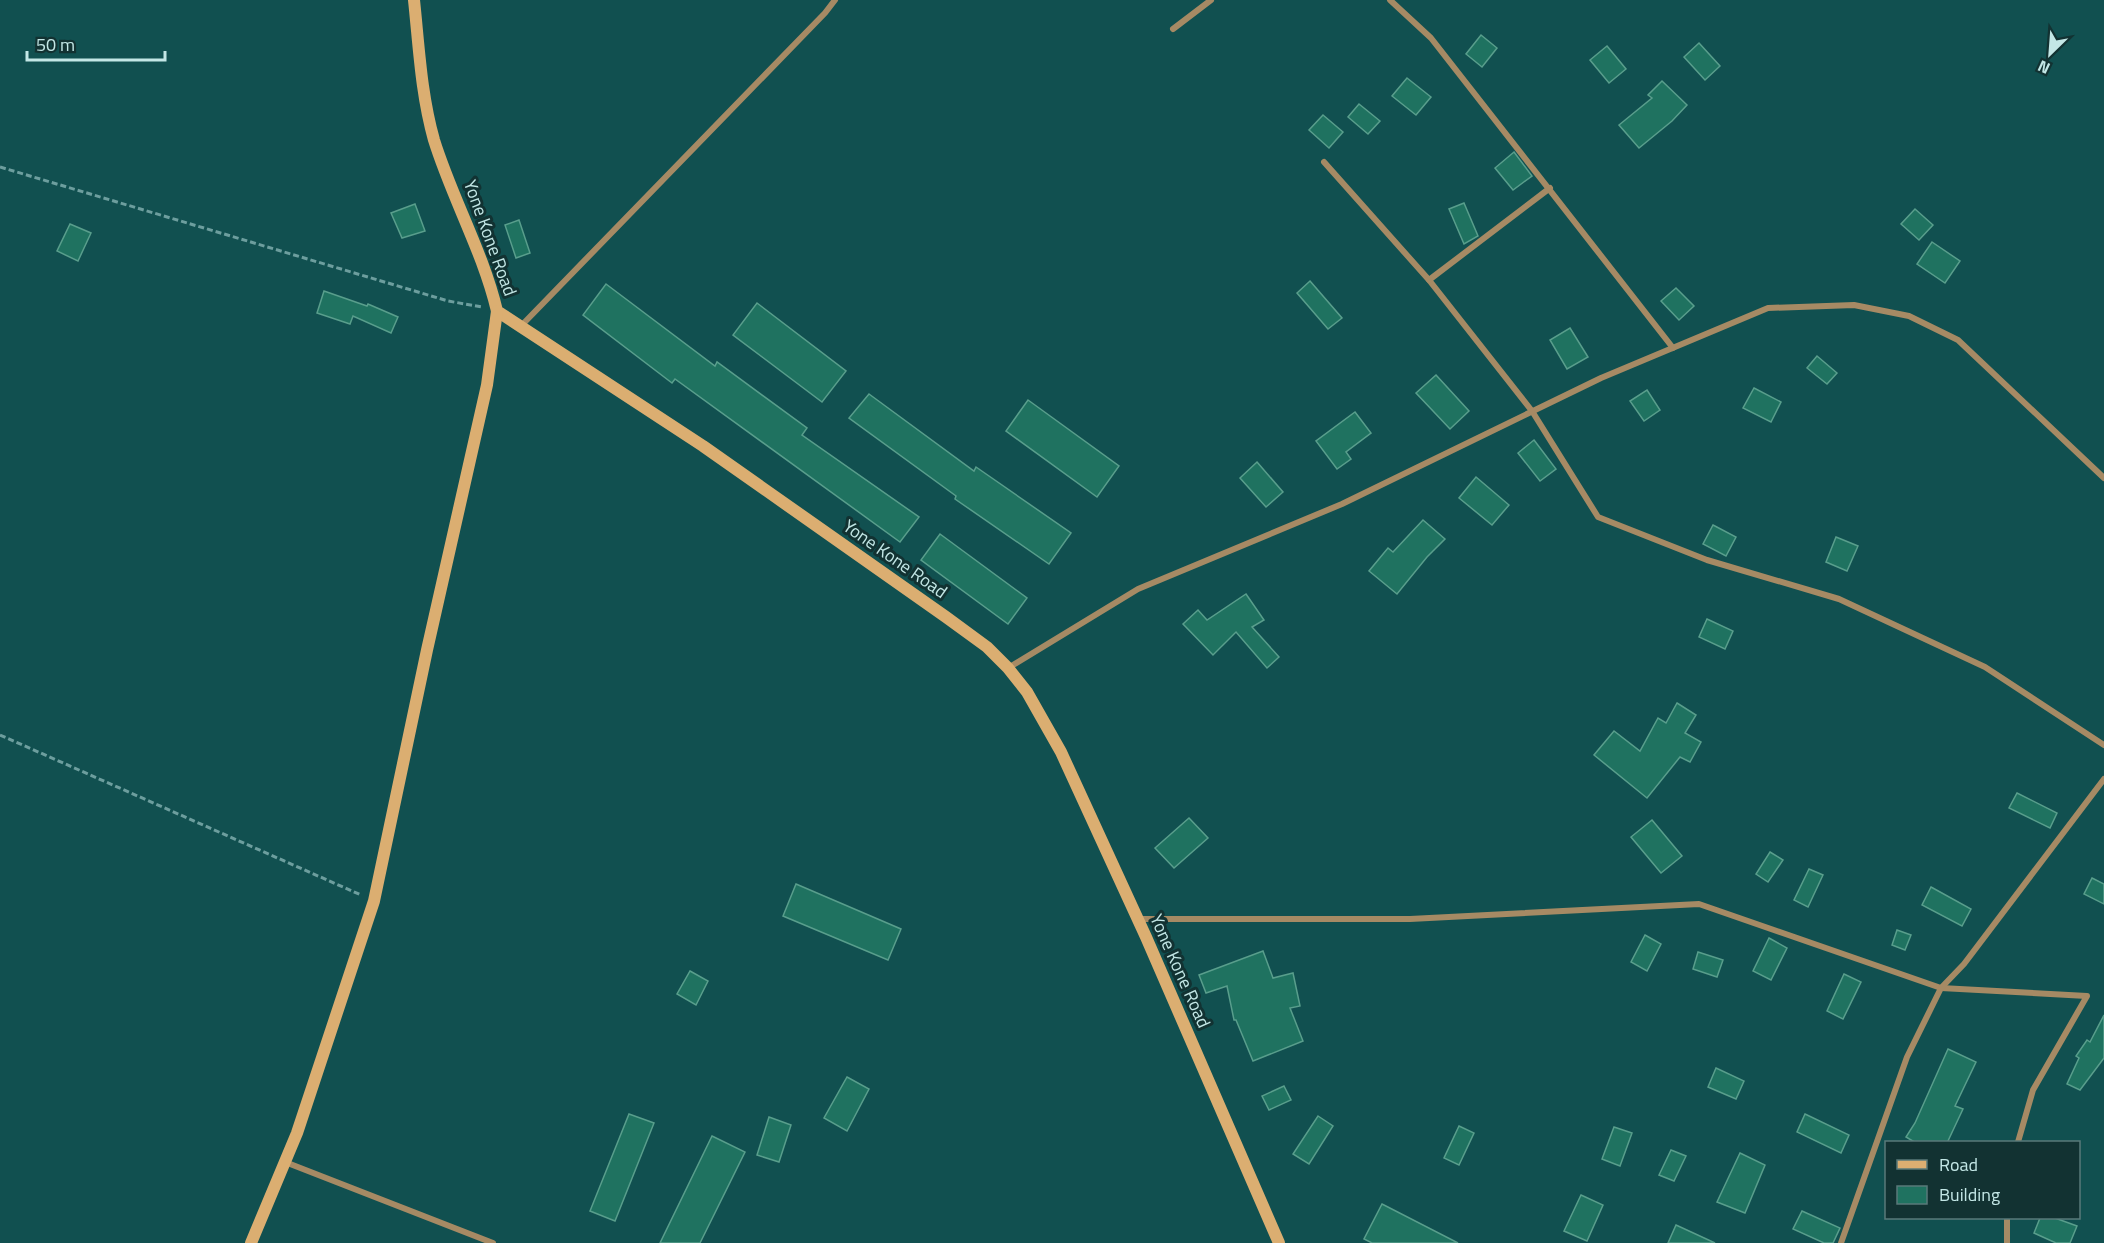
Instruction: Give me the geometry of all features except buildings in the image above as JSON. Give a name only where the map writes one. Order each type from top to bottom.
[{"type":"street","name":"Yone Kone Road","points":[[414,0],[424,102],[435,142],[490,282],[497,312],[703,446],[946,617],[987,647],[1008,668],[1027,692],[1061,752],[1138,919],[1279,1243]]},
{"type":"street","points":[[520,327],[825,13],[835,0]]},
{"type":"street","points":[[1173,29],[1211,0]]},
{"type":"street","points":[[1390,0],[1431,38],[1673,348]]},
{"type":"street","points":[[1324,162],[1429,280],[1532,411],[1598,517],[1707,560],[1839,599],[1985,667],[2104,745]]},
{"type":"street","points":[[1429,280],[1550,188]]},
{"type":"street","points":[[1008,668],[1138,590],[1342,504],[1601,378],[1768,308],[1854,305],[1909,316],[1958,340],[2104,478]]},
{"type":"street","points":[[251,1243],[297,1133],[374,901],[487,385],[497,312]]},
{"type":"street","points":[[1841,1243],[1907,1057],[1941,988],[1964,964],[2104,779]]},
{"type":"street","points":[[1138,919],[1410,919],[1699,904],[1941,988],[2088,996],[2033,1090],[2019,1141]]},
{"type":"street","points":[[285,1161],[493,1243]]},
{"type":"street","points":[[2007,1219],[2007,1243]]},
{"type":"path","points":[[0,167],[448,301],[473,304],[497,312]]},
{"type":"path","points":[[0,735],[374,901]]}]
